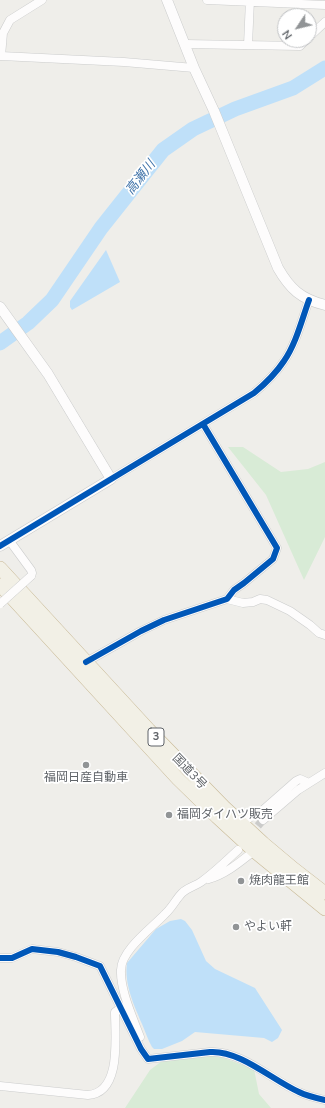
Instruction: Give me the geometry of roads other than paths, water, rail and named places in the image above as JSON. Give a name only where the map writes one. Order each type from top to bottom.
[{"type":"highway","name":"国道3号","points":[[0,568],[148,730],[218,802],[294,869],[325,893]]},
{"type":"highway","name":"国道3号","points":[[0,585],[178,778],[216,817],[254,852],[325,909]]},
{"type":"street","points":[[42,0],[10,20],[3,33],[1,56],[124,62],[194,68]]},
{"type":"street","points":[[167,0],[278,268],[284,279],[298,294],[309,300],[325,305]]},
{"type":"street","points":[[207,0],[325,5]]},
{"type":"street","points":[[248,45],[250,1]]},
{"type":"street","points":[[317,30],[325,22]]},
{"type":"street","points":[[185,44],[277,46]]},
{"type":"street","points":[[0,546],[254,393],[285,361],[293,344],[309,300]]},
{"type":"street","points":[[0,307],[48,374],[111,479]]},
{"type":"street","points":[[203,424],[277,548],[274,559],[234,590],[227,599]]},
{"type":"street","points":[[0,604],[31,576],[32,573],[9,540]]},
{"type":"street","points":[[86,662],[141,631],[164,620],[227,599],[243,603],[253,602],[260,599],[267,600],[290,611],[319,633],[325,635]]},
{"type":"street","points":[[263,820],[298,790],[325,773]]},
{"type":"street","points":[[241,823],[263,810],[300,779],[309,783]]},
{"type":"street","points":[[201,882],[238,850]]},
{"type":"street","points":[[141,1049],[142,1041],[121,980],[120,970],[126,953],[165,914],[182,892],[201,882],[215,877],[254,852]]},
{"type":"street","points":[[0,958],[12,958],[32,949],[58,952],[100,966],[141,1049],[148,1058],[218,1051],[227,1053],[245,1061],[298,1092],[325,1100]]},
{"type":"street","points":[[0,1086],[95,1095],[105,1087],[110,1079],[114,1067],[115,1012],[121,1008]]},
{"type":"water","points":[[106,250],[120,282],[72,310],[70,307],[70,301]]},
{"type":"water","points":[[181,919],[185,921],[192,930],[206,961],[215,969],[255,988],[282,1030],[278,1038],[272,1042],[264,1038],[195,1032],[182,1041],[162,1049],[154,1049],[152,1047],[130,994],[126,971],[127,963],[156,929],[170,921]]},
{"type":"waterway","name":"高瀬川","points":[[0,343],[28,323],[52,300],[101,228],[163,150],[193,129],[235,109],[293,88],[325,68]]},
{"type":"tunnel","points":[[250,835],[263,820]]},
{"type":"place","name":"福岡日産自動車","points":[[86,765]]},
{"type":"place","name":"福岡ダイハツ販売","points":[[169,815]]},
{"type":"place","name":"焼肉龍王館","points":[[241,881]]},
{"type":"place","name":"やよい軒","points":[[236,927]]}]
